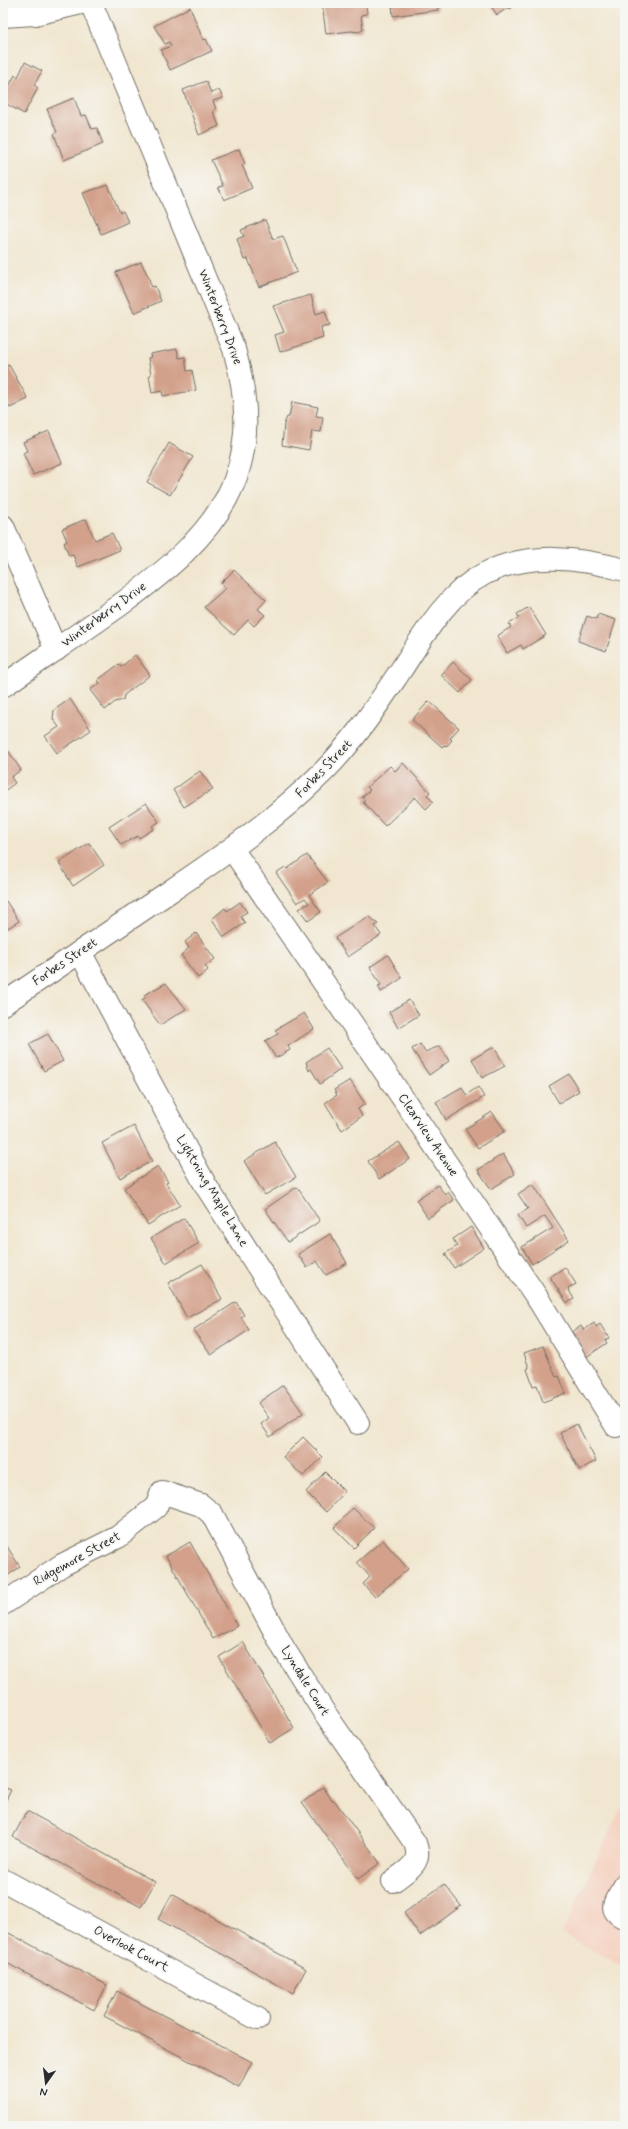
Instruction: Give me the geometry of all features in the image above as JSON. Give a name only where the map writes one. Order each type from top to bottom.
[{"type":"street","points":[[3,16],[35,14],[81,3]]},
{"type":"street","name":"Winterberry Drive","points":[[3,686],[137,592],[197,541],[226,500],[239,469],[246,431],[246,403],[242,376],[234,349],[187,230],[91,3]]},
{"type":"street","points":[[3,526],[56,650]]},
{"type":"street","name":"Forbes Street","points":[[3,1004],[232,849],[287,806],[325,770],[354,737],[380,702],[430,627],[453,598],[466,586],[484,574],[504,565],[521,561],[548,559],[572,560],[625,570]]},
{"type":"street","name":"Clearview Avenue","points":[[232,849],[377,1060],[538,1299],[616,1426]]},
{"type":"street","name":"Lightning Maple Lane","points":[[80,952],[206,1186],[358,1423]]},
{"type":"street","name":"Ridgemore Street","points":[[3,1604],[62,1565],[118,1537],[156,1507],[162,1492]]},
{"type":"street","name":"Lyndale Court","points":[[162,1492],[201,1505],[212,1514],[284,1649],[322,1709],[416,1843],[418,1851],[417,1860],[414,1866],[393,1881]]},
{"type":"street","name":"Overlook Court","points":[[3,1880],[258,2019]]},
{"type":"street","points":[[625,1885],[614,1906],[615,1914],[625,1918]]},
{"type":"shaded area","points":[[620,1809],[625,1812],[625,1968],[562,1933]]},
{"type":"building","points":[[322,3],[366,3],[367,14],[361,15],[363,30],[359,32],[351,31],[326,34]]},
{"type":"building","points":[[392,3],[437,3],[438,10],[393,16]]},
{"type":"building","points":[[489,3],[517,4],[510,9],[509,7],[497,15]]},
{"type":"building","points":[[190,7],[203,40],[206,39],[212,51],[170,70],[161,50],[171,46],[169,42],[165,44],[154,26]]},
{"type":"building","points":[[25,62],[42,71],[34,85],[38,88],[24,114],[3,102],[3,97],[15,75],[18,77]]},
{"type":"building","points":[[206,81],[211,93],[219,90],[223,98],[213,101],[216,109],[213,111],[219,126],[199,135],[183,90]]},
{"type":"building","points":[[74,98],[81,116],[86,115],[92,129],[97,128],[103,144],[64,160],[54,134],[57,132],[47,109]]},
{"type":"building","points":[[239,149],[245,164],[242,165],[252,188],[224,200],[218,187],[223,186],[211,160]]},
{"type":"building","points":[[108,185],[120,213],[123,211],[128,222],[101,234],[83,193]]},
{"type":"building","points":[[265,220],[273,239],[283,236],[297,272],[259,287],[248,259],[244,260],[237,239],[244,236],[241,230]]},
{"type":"building","points":[[141,262],[152,287],[155,286],[161,301],[134,313],[116,272]]},
{"type":"building","points":[[311,295],[316,314],[325,311],[330,325],[321,327],[323,338],[280,352],[275,335],[284,332],[273,306]]},
{"type":"building","points":[[177,349],[179,358],[185,357],[187,371],[192,370],[196,390],[163,396],[162,391],[152,393],[148,358],[151,357],[150,354]]},
{"type":"building","points":[[9,365],[28,399],[10,408],[5,399],[3,401],[3,368]]},
{"type":"building","points":[[292,402],[318,407],[316,416],[323,417],[321,432],[312,431],[309,450],[282,445],[284,424],[287,417],[289,417]]},
{"type":"building","points":[[49,431],[62,463],[33,475],[23,453],[27,451],[23,442]]},
{"type":"building","points":[[169,443],[193,457],[170,495],[147,482]]},
{"type":"building","points":[[86,519],[95,540],[112,533],[120,550],[78,567],[73,555],[69,556],[64,543],[67,541],[62,529]]},
{"type":"building","points":[[234,570],[266,600],[258,609],[265,615],[254,626],[248,620],[234,635],[204,607],[226,588],[221,583]]},
{"type":"building","points":[[529,607],[546,635],[523,649],[521,645],[507,653],[497,636],[511,627],[509,624],[519,618],[517,614]]},
{"type":"building","points":[[598,614],[616,620],[606,651],[578,641],[587,616],[596,619]]},
{"type":"building","points":[[135,655],[150,675],[124,695],[123,700],[115,702],[105,710],[90,690],[100,683],[98,680],[119,664],[121,667]]},
{"type":"building","points":[[453,662],[472,680],[460,693],[441,675]]},
{"type":"building","points":[[70,699],[91,730],[57,753],[45,736],[59,727],[53,719],[54,710]]},
{"type":"building","points":[[429,701],[459,728],[450,738],[452,740],[446,747],[444,745],[442,747],[412,720]]},
{"type":"building","points":[[7,749],[21,770],[11,777],[15,783],[3,792],[3,752]]},
{"type":"building","points":[[403,763],[430,792],[427,795],[433,802],[426,809],[415,797],[385,826],[363,802],[365,800],[362,797],[370,790],[367,787],[390,766],[395,771]]},
{"type":"building","points":[[200,771],[213,789],[184,807],[173,790]]},
{"type":"building","points":[[146,803],[159,822],[152,826],[154,829],[139,838],[138,836],[121,845],[109,827]]},
{"type":"building","points":[[89,843],[104,865],[73,886],[59,863]]},
{"type":"building","points":[[307,855],[328,882],[309,895],[321,912],[308,921],[299,909],[309,903],[305,898],[297,903],[276,873],[285,867],[287,869]]},
{"type":"building","points":[[6,901],[19,921],[3,931],[3,903]]},
{"type":"building","points":[[240,902],[247,912],[240,916],[245,923],[224,937],[212,919],[225,908],[227,911]]},
{"type":"building","points":[[369,916],[378,924],[375,926],[381,935],[348,957],[335,938]]},
{"type":"building","points":[[196,933],[215,959],[205,966],[208,970],[198,978],[181,955],[189,948],[185,942]]},
{"type":"building","points":[[388,955],[402,978],[381,992],[378,986],[381,985],[370,967]]},
{"type":"building","points":[[166,983],[186,1009],[160,1025],[142,1000],[146,997],[144,995]]},
{"type":"building","points":[[409,1000],[419,1015],[398,1028],[389,1012]]},
{"type":"building","points":[[304,1013],[314,1029],[288,1046],[290,1050],[276,1058],[265,1041],[278,1034],[275,1030]]},
{"type":"building","points":[[48,1034],[63,1061],[44,1071],[29,1044]]},
{"type":"building","points":[[420,1044],[425,1052],[440,1046],[449,1061],[429,1075],[412,1049]]},
{"type":"building","points":[[494,1047],[505,1066],[482,1078],[472,1059]]},
{"type":"building","points":[[327,1048],[341,1069],[320,1084],[311,1069],[309,1071],[306,1062]]},
{"type":"building","points":[[569,1074],[579,1091],[559,1103],[549,1086]]},
{"type":"building","points":[[350,1080],[365,1104],[358,1109],[362,1116],[342,1130],[325,1103],[337,1095],[334,1090]]},
{"type":"building","points":[[462,1087],[466,1095],[478,1087],[484,1097],[446,1120],[436,1102]]},
{"type":"building","points":[[492,1112],[505,1131],[478,1148],[465,1129]]},
{"type":"building","points":[[134,1126],[152,1161],[120,1178],[102,1143]]},
{"type":"building","points":[[275,1142],[296,1177],[265,1195],[244,1161]]},
{"type":"building","points":[[399,1142],[410,1159],[379,1179],[368,1161]]},
{"type":"building","points":[[503,1154],[515,1174],[491,1189],[478,1170]]},
{"type":"building","points":[[158,1166],[168,1182],[166,1183],[180,1205],[148,1225],[124,1188]]},
{"type":"building","points":[[533,1184],[569,1240],[532,1264],[522,1247],[553,1228],[545,1216],[526,1228],[518,1215],[528,1209],[518,1194]]},
{"type":"building","points":[[438,1185],[445,1195],[448,1192],[454,1200],[428,1218],[416,1200]]},
{"type":"building","points":[[297,1187],[320,1221],[288,1242],[265,1209]]},
{"type":"building","points":[[184,1218],[199,1243],[166,1263],[151,1238]]},
{"type":"building","points":[[471,1227],[484,1248],[454,1268],[445,1254],[457,1246],[453,1239]]},
{"type":"building","points":[[330,1234],[347,1263],[326,1275],[317,1261],[307,1268],[298,1254]]},
{"type":"building","points":[[202,1264],[222,1299],[187,1318],[168,1283]]},
{"type":"building","points":[[565,1267],[576,1284],[568,1289],[574,1299],[567,1303],[550,1277]]},
{"type":"building","points":[[236,1302],[244,1315],[241,1317],[249,1330],[211,1355],[193,1330]]},
{"type":"building","points":[[594,1323],[596,1327],[600,1324],[609,1338],[605,1340],[607,1343],[582,1360],[569,1340],[575,1336],[572,1332],[581,1326],[584,1330]]},
{"type":"building","points":[[543,1346],[556,1377],[559,1376],[566,1393],[543,1402],[537,1385],[533,1386],[527,1369],[529,1368],[524,1353]]},
{"type":"building","points":[[283,1385],[303,1413],[270,1437],[261,1424],[269,1418],[258,1403]]},
{"type":"building","points":[[577,1424],[596,1461],[579,1470],[560,1433]]},
{"type":"building","points":[[303,1437],[323,1457],[303,1476],[283,1457]]},
{"type":"building","points":[[325,1472],[345,1492],[326,1512],[306,1492]]},
{"type":"building","points":[[353,1508],[374,1528],[354,1548],[334,1528]]},
{"type":"building","points":[[3,1540],[20,1567],[3,1579]]},
{"type":"building","points":[[383,1540],[408,1569],[375,1597],[363,1584],[370,1577],[357,1562]]},
{"type":"building","points":[[190,1542],[237,1626],[213,1639],[166,1556]]},
{"type":"building","points":[[243,1642],[294,1728],[270,1743],[219,1657]]},
{"type":"building","points":[[3,1787],[11,1790],[3,1806]]},
{"type":"building","points":[[323,1787],[380,1863],[358,1879],[302,1803]]},
{"type":"building","points":[[27,1811],[155,1882],[141,1907],[13,1837]]},
{"type":"building","points":[[444,1884],[461,1906],[420,1936],[404,1913]]},
{"type":"building","points":[[172,1894],[306,1969],[293,1993],[158,1919]]},
{"type":"building","points":[[3,1930],[107,1985],[94,2010],[3,1961]]},
{"type":"building","points":[[117,1991],[252,2062],[239,2087],[104,2016]]}]
